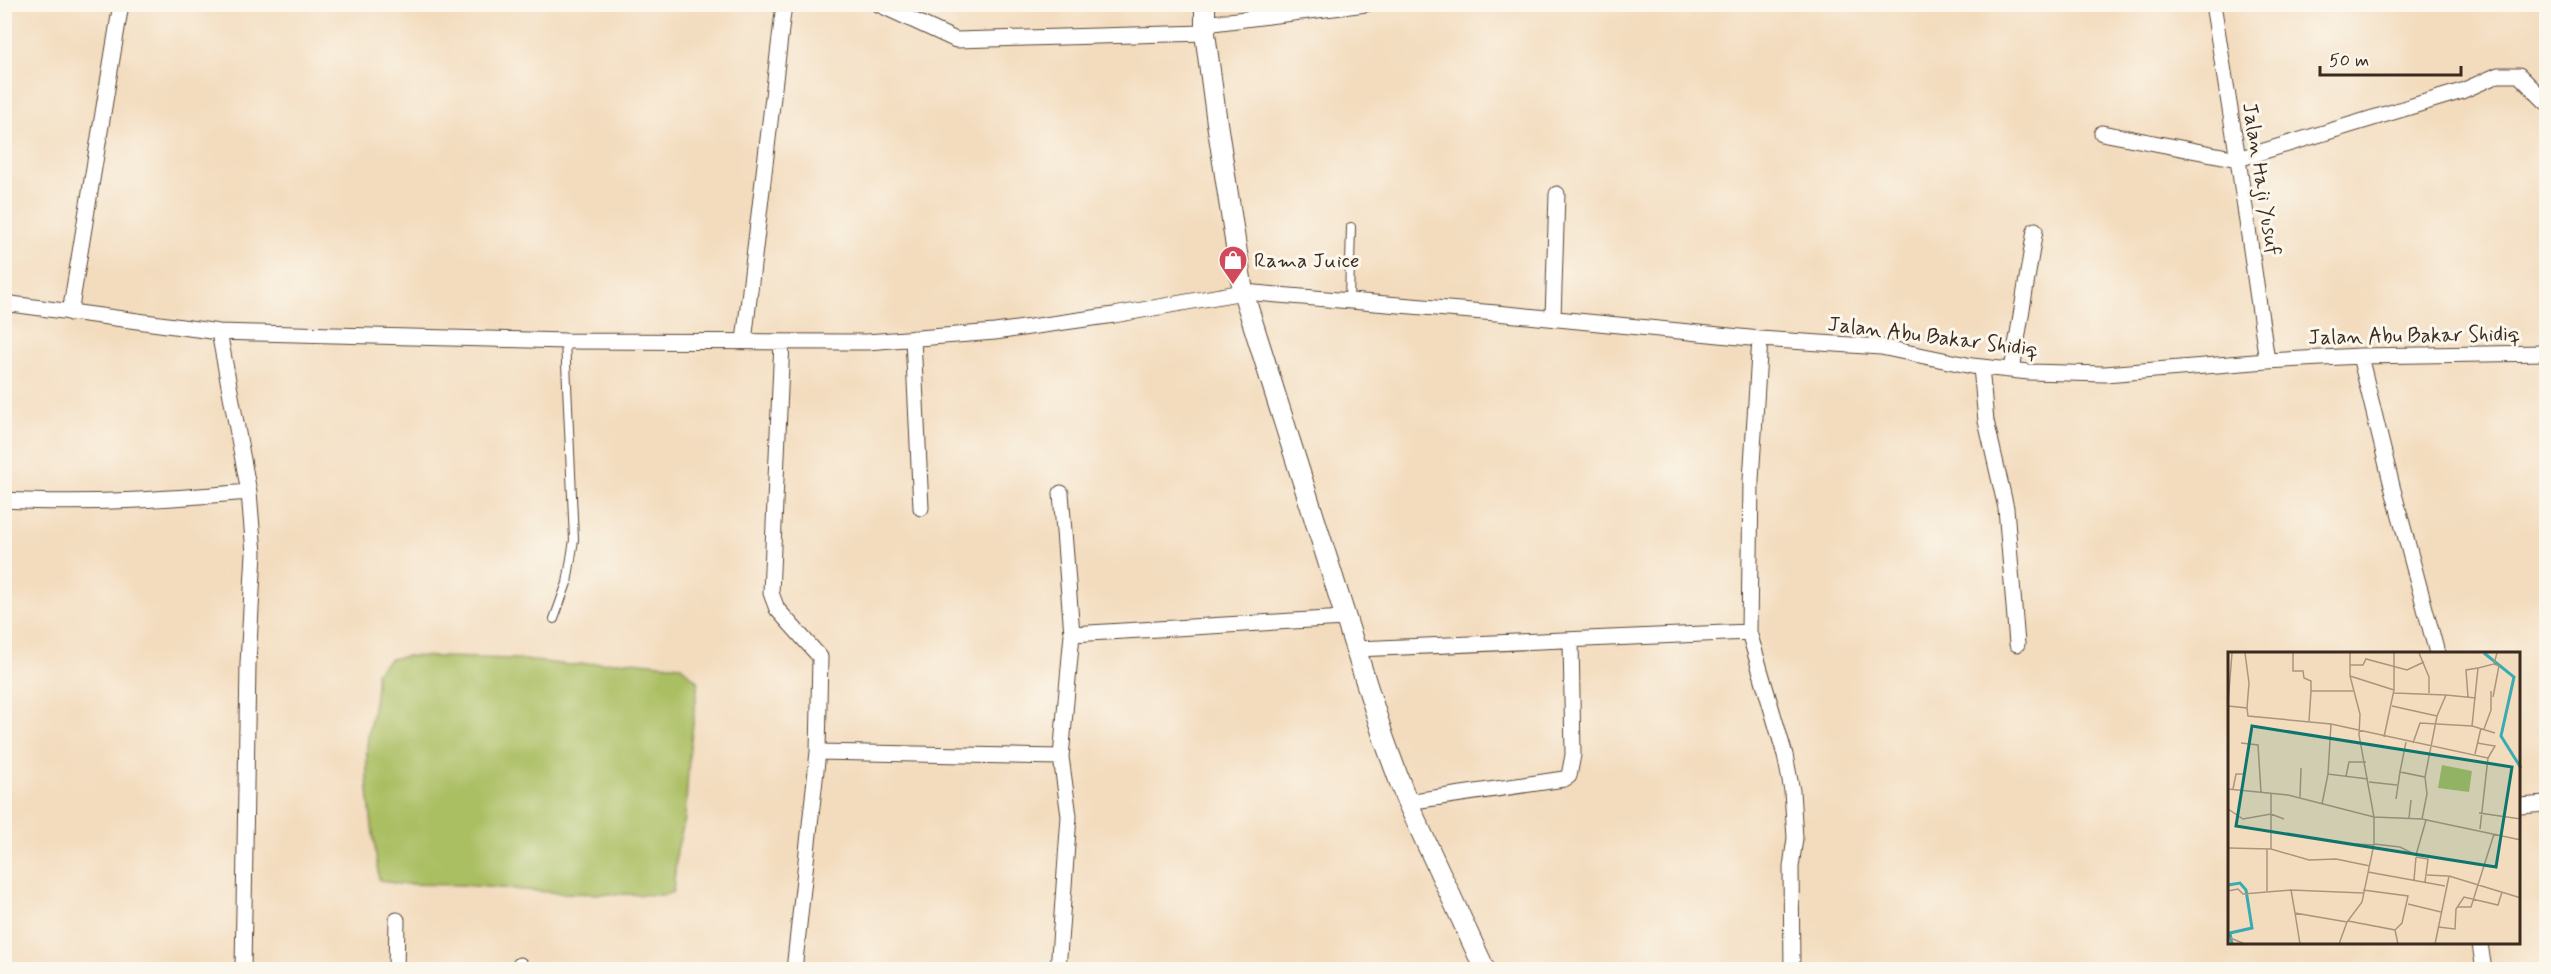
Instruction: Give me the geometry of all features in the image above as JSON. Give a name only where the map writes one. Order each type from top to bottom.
[{"type":"street","points":[[70,313],[121,4]]},
{"type":"street","points":[[744,341],[784,4]]},
{"type":"street","points":[[878,4],[956,40],[1205,20],[1366,4]]},
{"type":"street","name":"Jalan Haji Yusuf","points":[[2213,4],[2267,361]]},
{"type":"street","points":[[1205,20],[1243,292],[1384,739],[1407,802],[1485,969]]},
{"type":"street","points":[[2102,133],[2238,159],[2462,91],[2498,75],[2519,75],[2547,102]]},
{"type":"street","points":[[1553,318],[1557,194]]},
{"type":"street","points":[[2012,370],[2035,230]]},
{"type":"street","name":"Jalan Abu Bakar Shidiq","points":[[4,303],[219,332],[565,341],[867,342],[995,332],[1114,315],[1243,292],[1553,318],[1760,339],[1881,347],[1981,367],[2012,370],[2105,374],[2360,356],[2547,353]]},
{"type":"street","points":[[219,332],[249,492],[254,553],[248,664],[243,969]]},
{"type":"street","points":[[913,338],[921,508]]},
{"type":"street","points":[[1760,339],[1751,480],[1749,632],[1785,755],[1792,791],[1795,838],[1791,867],[1792,969]]},
{"type":"street","points":[[782,342],[771,593],[777,609],[820,657],[818,752],[794,969]]},
{"type":"street","points":[[2360,356],[2392,490],[2437,652]]},
{"type":"street","points":[[1981,367],[1986,421],[2006,508],[2017,644]]},
{"type":"street","points":[[4,500],[42,503],[136,502],[249,492]]},
{"type":"street","points":[[1058,969],[1069,816],[1061,757],[1072,634],[1061,493]]},
{"type":"street","points":[[1072,634],[1345,618]]},
{"type":"street","points":[[1357,649],[1749,632]]},
{"type":"street","points":[[1407,802],[1564,779],[1569,776],[1573,755],[1571,640]]},
{"type":"street","points":[[818,752],[1061,757]]},
{"type":"street","points":[[2521,806],[2547,804]]},
{"type":"street","points":[[396,969],[397,921]]},
{"type":"street","points":[[2480,944],[2484,969]]},
{"type":"lane","points":[[1349,300],[1351,227]]},
{"type":"lane","points":[[554,619],[567,583],[574,540],[565,341]]},
{"type":"green space","points":[[408,656],[516,659],[570,665],[629,661],[681,666],[698,682],[689,757],[685,819],[677,850],[673,892],[664,895],[560,893],[463,885],[398,884],[379,880],[367,763],[368,737],[376,691],[376,672],[390,659]]},
{"type":"place","name":"Rama Juice","points":[[1233,286]]}]
